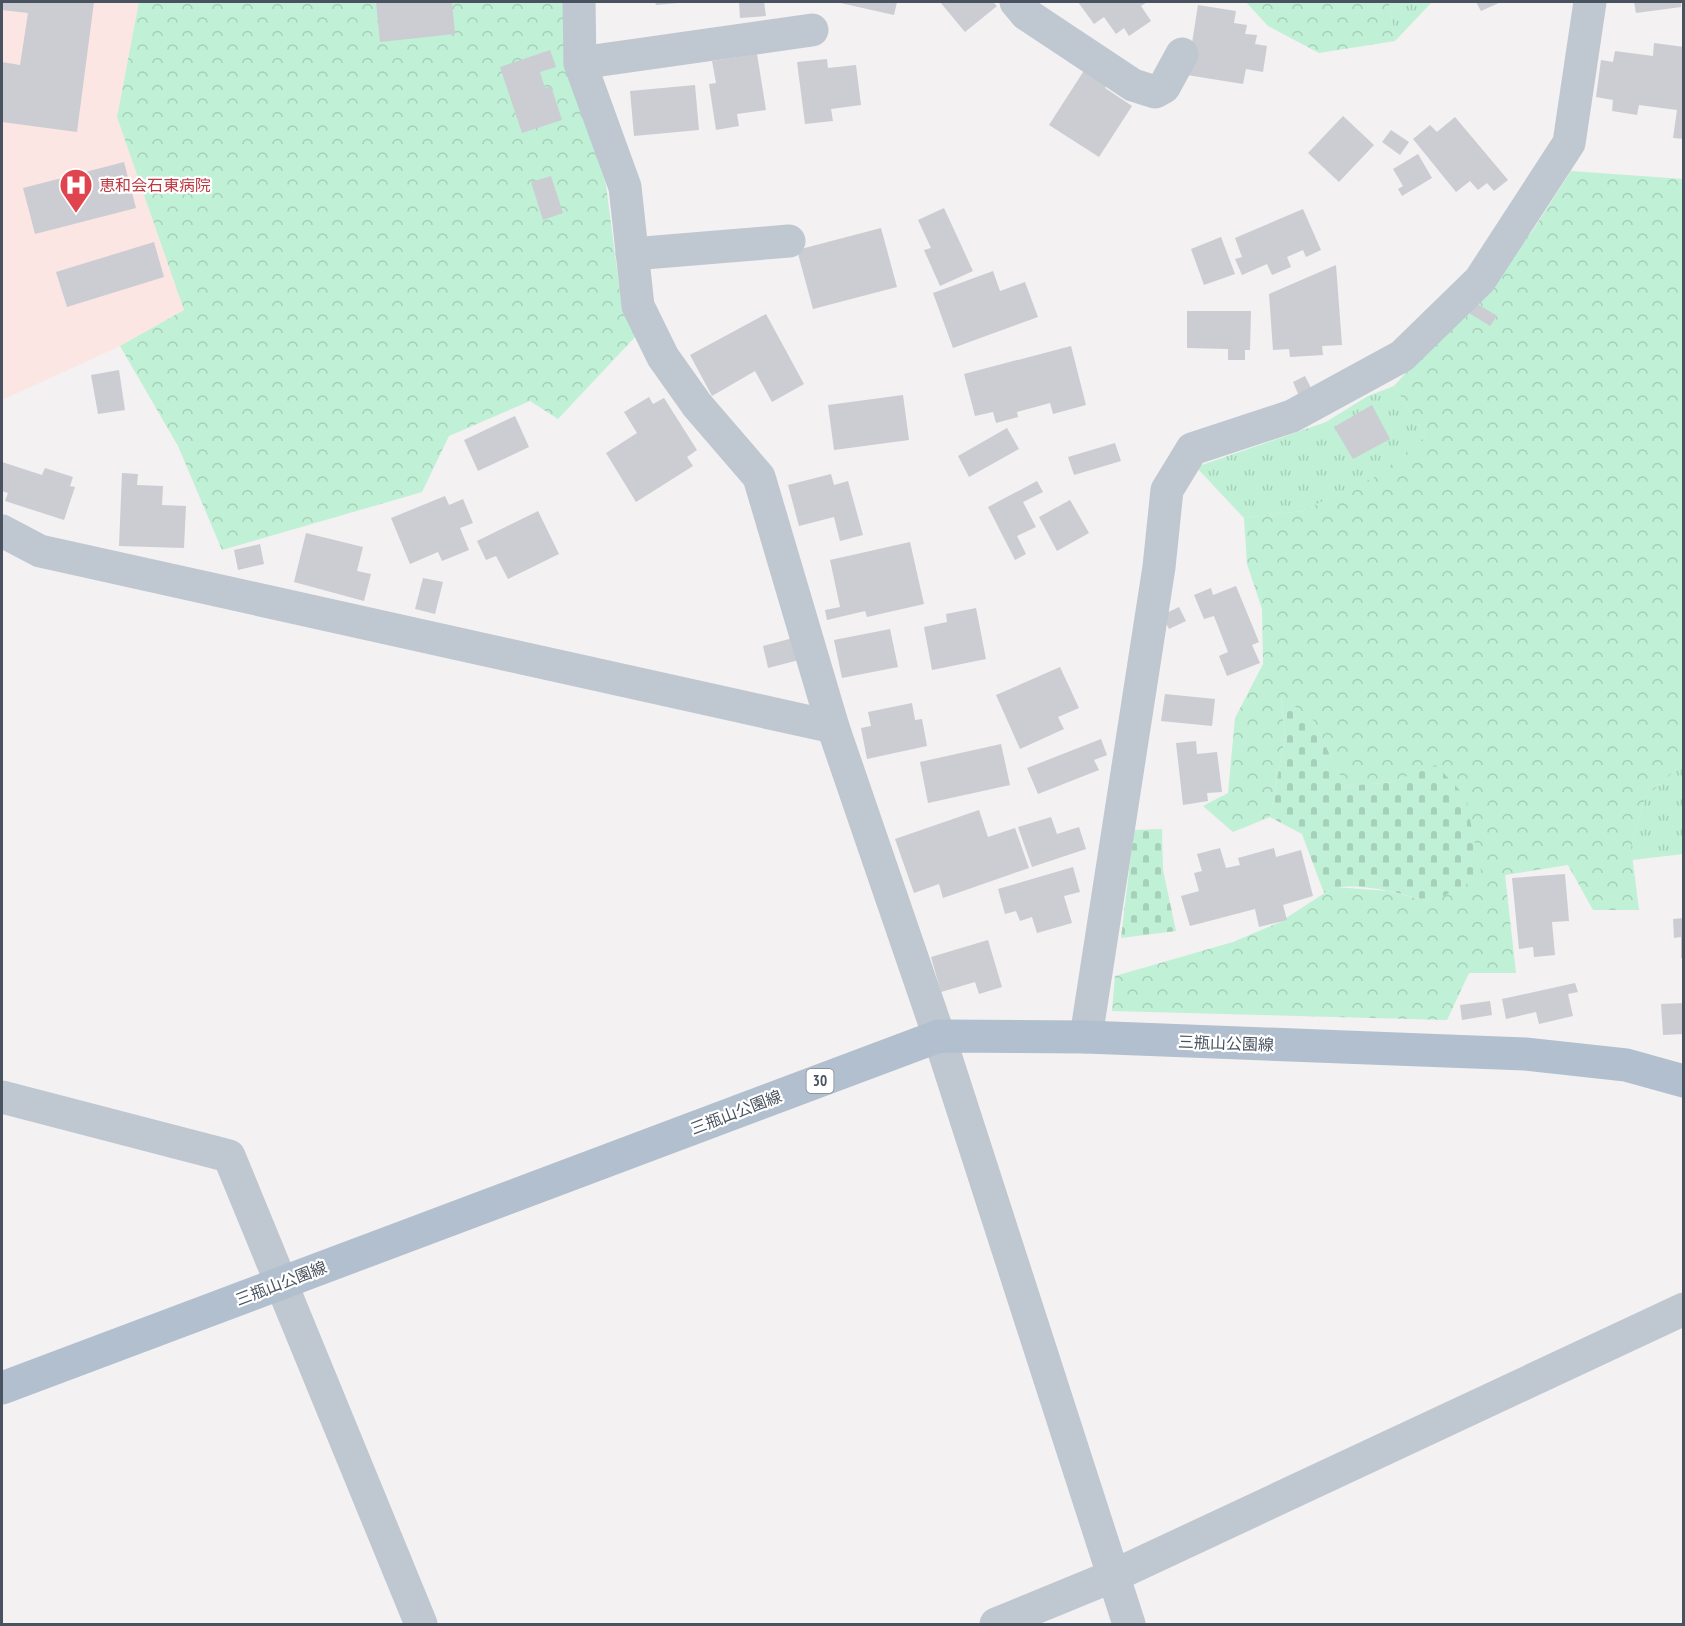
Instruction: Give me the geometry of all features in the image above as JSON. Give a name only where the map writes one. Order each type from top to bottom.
[{"type":"main road","name":"三瓶山公園線","points":[[2,1388],[939,1036],[1086,1037],[1525,1054],[1626,1065],[1683,1081]]},
{"type":"street","points":[[579,2],[580,63],[625,188],[638,306],[663,357],[697,405],[759,477],[833,727],[939,1036],[1129,1624]]},
{"type":"street","points":[[1016,2],[1026,14],[1087,57],[1133,85],[1144,89],[1155,92],[1164,87],[1182,54]]},
{"type":"street","points":[[1086,1037],[1159,567],[1167,490],[1192,449],[1292,416],[1402,356],[1480,280],[1569,143],[1590,2]]},
{"type":"street","points":[[580,63],[812,30]]},
{"type":"street","points":[[632,254],[789,241]]},
{"type":"street","points":[[2,531],[40,551],[833,727]]},
{"type":"street","points":[[2,1097],[229,1156],[421,1624]]},
{"type":"street","points":[[996,1624],[1113,1576],[1683,1309]]},
{"type":"shaded area","name":"恵和会石東病院","points":[[2,2],[139,2],[117,117],[184,310],[120,346],[2,400]]},
{"type":"green space","points":[[139,2],[563,2],[564,19],[606,185],[621,300],[636,336],[558,419],[530,401],[449,436],[422,492],[222,550],[178,446],[120,346],[184,310],[117,117]]},
{"type":"green space","points":[[1246,2],[1389,2],[1395,41],[1319,53],[1268,26]]},
{"type":"green space","points":[[1389,2],[1432,2],[1395,41]]},
{"type":"green space","points":[[1571,171],[1683,179],[1683,763],[1645,798],[1631,847],[1639,910],[1593,910],[1568,865],[1505,875],[1516,973],[1469,973],[1447,1020],[1112,1011],[1115,976],[1233,942],[1280,922],[1334,887],[1388,891],[1432,902],[1437,765],[1393,782],[1345,786],[1313,720],[1281,697],[1285,737],[1270,817],[1233,832],[1203,806],[1228,793],[1235,718],[1263,664],[1262,609],[1247,564],[1244,518],[1302,511],[1377,476],[1426,436],[1394,386],[1531,233]]},
{"type":"green space","points":[[1394,386],[1426,436],[1378,476],[1302,511],[1244,518],[1196,467],[1326,422],[1368,396]]},
{"type":"green space","points":[[1281,696],[1313,720],[1345,786],[1393,782],[1436,765],[1465,796],[1482,876],[1432,902],[1361,887],[1334,889],[1324,893],[1302,834],[1270,817],[1285,737]]},
{"type":"green space","points":[[1683,763],[1683,854],[1632,860],[1631,847],[1645,798]]},
{"type":"green space","points":[[1162,829],[1163,870],[1176,931],[1121,938],[1134,830]]},
{"type":"building","points":[[2,2],[94,2],[77,132],[2,122],[2,62],[20,65],[28,13],[2,10]]},
{"type":"building","points":[[376,2],[452,2],[455,34],[380,42]]},
{"type":"building","points":[[655,2],[678,2],[678,3],[656,5]]},
{"type":"building","points":[[739,2],[764,2],[766,16],[740,18]]},
{"type":"building","points":[[836,2],[897,2],[894,15]]},
{"type":"building","points":[[940,2],[993,2],[997,6],[965,32]]},
{"type":"building","points":[[1078,2],[1147,2],[1141,6],[1151,21],[1129,36],[1124,28],[1116,34],[1104,17],[1094,24]]},
{"type":"building","points":[[1476,2],[1501,2],[1481,11]]},
{"type":"building","points":[[1634,2],[1681,2],[1681,7],[1636,13]]},
{"type":"building","points":[[1198,5],[1236,11],[1234,23],[1247,25],[1245,34],[1257,35],[1255,44],[1267,46],[1263,72],[1246,69],[1243,84],[1187,75]]},
{"type":"building","points":[[1654,43],[1684,47],[1684,139],[1673,138],[1677,110],[1639,105],[1637,115],[1612,111],[1613,100],[1596,97],[1601,60],[1613,62],[1615,51],[1653,56]]},
{"type":"building","points":[[550,50],[556,67],[540,72],[545,88],[551,86],[562,120],[522,133],[500,67]]},
{"type":"building","points":[[757,54],[766,110],[737,114],[739,126],[716,130],[709,84],[716,83],[712,61]]},
{"type":"building","points":[[827,59],[828,68],[856,65],[861,105],[831,109],[833,121],[805,124],[797,62]]},
{"type":"building","points":[[1085,69],[1108,84],[1105,88],[1132,106],[1099,157],[1049,125]]},
{"type":"building","points":[[695,85],[699,130],[634,136],[630,91]]},
{"type":"building","points":[[1343,116],[1374,145],[1339,182],[1308,153]]},
{"type":"building","points":[[1455,117],[1508,180],[1494,191],[1487,183],[1478,190],[1470,181],[1456,192],[1413,139],[1430,125],[1437,132]]},
{"type":"building","points":[[1391,130],[1409,142],[1400,155],[1382,142]]},
{"type":"building","points":[[1418,154],[1432,178],[1402,196],[1398,189],[1403,186],[1393,169]]},
{"type":"building","points":[[124,162],[136,208],[35,234],[23,188]]},
{"type":"building","points":[[551,176],[563,213],[543,220],[531,182]]},
{"type":"building","points":[[944,208],[973,271],[940,286],[924,250],[931,248],[918,220]]},
{"type":"building","points":[[1303,209],[1321,250],[1306,257],[1303,250],[1287,257],[1291,267],[1272,275],[1267,264],[1242,275],[1235,259],[1242,257],[1235,238]]},
{"type":"building","points":[[881,228],[897,287],[813,309],[797,250]]},
{"type":"building","points":[[1221,237],[1235,274],[1204,285],[1191,249]]},
{"type":"building","points":[[154,242],[164,277],[67,307],[56,272]]},
{"type":"building","points":[[1336,265],[1342,345],[1322,346],[1323,355],[1290,357],[1289,349],[1273,350],[1269,294]]},
{"type":"building","points":[[993,271],[1000,291],[1025,282],[1038,317],[953,348],[933,293]]},
{"type":"building","points":[[1476,303],[1497,316],[1490,326],[1469,313]]},
{"type":"building","points":[[1187,311],[1251,311],[1250,350],[1245,350],[1245,360],[1228,360],[1228,349],[1187,348]]},
{"type":"building","points":[[766,314],[804,384],[772,402],[755,371],[712,396],[690,355]]},
{"type":"building","points":[[1071,346],[1086,405],[1053,414],[1050,403],[1017,412],[1018,417],[996,423],[993,412],[975,416],[964,374]]},
{"type":"building","points":[[119,370],[125,410],[98,414],[91,375]]},
{"type":"building","points":[[1305,376],[1312,390],[1299,396],[1293,382]]},
{"type":"building","points":[[903,395],[909,440],[834,450],[828,405]]},
{"type":"building","points":[[649,397],[653,404],[664,398],[697,450],[687,457],[693,466],[636,502],[606,453],[637,433],[624,412]]},
{"type":"building","points":[[1372,405],[1390,439],[1353,459],[1334,427]]},
{"type":"building","points":[[515,416],[529,447],[478,471],[464,440]]},
{"type":"building","points":[[1007,428],[1019,449],[969,477],[958,456]]},
{"type":"building","points":[[1115,443],[1121,461],[1074,475],[1068,457]]},
{"type":"building","points":[[2,462],[42,475],[45,468],[73,477],[70,486],[75,487],[64,520],[5,501],[8,493],[2,491]]},
{"type":"building","points":[[122,473],[138,474],[137,485],[163,486],[162,505],[186,506],[184,548],[119,546]]},
{"type":"building","points":[[831,474],[834,485],[848,481],[863,535],[840,541],[834,517],[799,526],[788,485]]},
{"type":"building","points":[[1037,481],[1043,492],[1023,502],[1036,527],[1017,536],[1026,554],[1015,560],[988,507]]},
{"type":"building","points":[[445,496],[449,505],[463,499],[473,523],[460,528],[469,550],[442,561],[438,552],[410,564],[391,518]]},
{"type":"building","points":[[1070,500],[1089,533],[1057,551],[1039,517]]},
{"type":"building","points":[[538,511],[559,554],[508,579],[496,556],[486,560],[477,541]]},
{"type":"building","points":[[306,533],[363,547],[357,571],[371,574],[364,601],[294,582]]},
{"type":"building","points":[[910,542],[924,604],[867,617],[865,611],[827,620],[825,610],[840,607],[830,560]]},
{"type":"building","points":[[260,544],[264,564],[238,570],[234,550]]},
{"type":"building","points":[[423,578],[443,582],[435,614],[415,609]]},
{"type":"building","points":[[1236,586],[1259,642],[1252,645],[1260,663],[1227,676],[1219,656],[1228,652],[1214,616],[1204,619],[1194,595],[1211,588],[1213,595]]},
{"type":"building","points":[[1179,607],[1186,621],[1169,629],[1162,615]]},
{"type":"building","points":[[976,608],[986,659],[932,670],[924,627],[947,622],[946,614]]},
{"type":"building","points":[[890,629],[898,667],[842,678],[834,640]]},
{"type":"building","points":[[793,638],[799,660],[768,668],[763,646]]},
{"type":"building","points":[[1060,667],[1079,708],[1058,717],[1064,729],[1020,749],[996,695]]},
{"type":"building","points":[[1165,694],[1215,699],[1212,726],[1161,721]]},
{"type":"building","points":[[912,703],[915,720],[922,719],[927,746],[867,759],[861,728],[871,726],[868,712]]},
{"type":"building","points":[[1101,739],[1107,755],[1094,760],[1099,770],[1038,794],[1027,768]]},
{"type":"building","points":[[1196,741],[1197,754],[1217,752],[1222,792],[1207,793],[1208,801],[1183,805],[1176,743]]},
{"type":"building","points":[[1001,744],[1010,785],[928,803],[920,762]]},
{"type":"building","points":[[979,810],[988,837],[1015,828],[1029,868],[943,898],[939,884],[914,893],[895,839]]},
{"type":"building","points":[[1051,817],[1057,834],[1079,827],[1086,849],[1032,867],[1018,827]]},
{"type":"building","points":[[1220,848],[1226,868],[1240,865],[1238,858],[1274,848],[1276,857],[1301,850],[1313,896],[1283,905],[1287,920],[1259,927],[1255,909],[1190,926],[1181,896],[1199,891],[1194,873],[1202,871],[1197,854]]},
{"type":"building","points":[[1073,867],[1080,892],[1064,896],[1072,923],[1037,933],[1032,917],[1020,921],[1016,911],[1005,914],[998,889]]},
{"type":"building","points":[[1565,874],[1569,921],[1552,922],[1555,955],[1534,957],[1533,947],[1519,949],[1512,878]]},
{"type":"building","points":[[1684,918],[1684,958],[1681,958],[1681,937],[1674,938],[1673,919]]},
{"type":"building","points":[[988,940],[1002,987],[979,994],[975,982],[941,992],[931,957]]},
{"type":"building","points":[[1575,983],[1578,992],[1568,994],[1573,1016],[1539,1024],[1536,1012],[1506,1019],[1502,999]]},
{"type":"building","points":[[1490,1001],[1492,1015],[1462,1020],[1460,1005]]},
{"type":"building","points":[[1684,1003],[1684,1034],[1663,1035],[1661,1004]]},
{"type":"place","name":"恵和会石東病院","points":[[76,214]]}]
